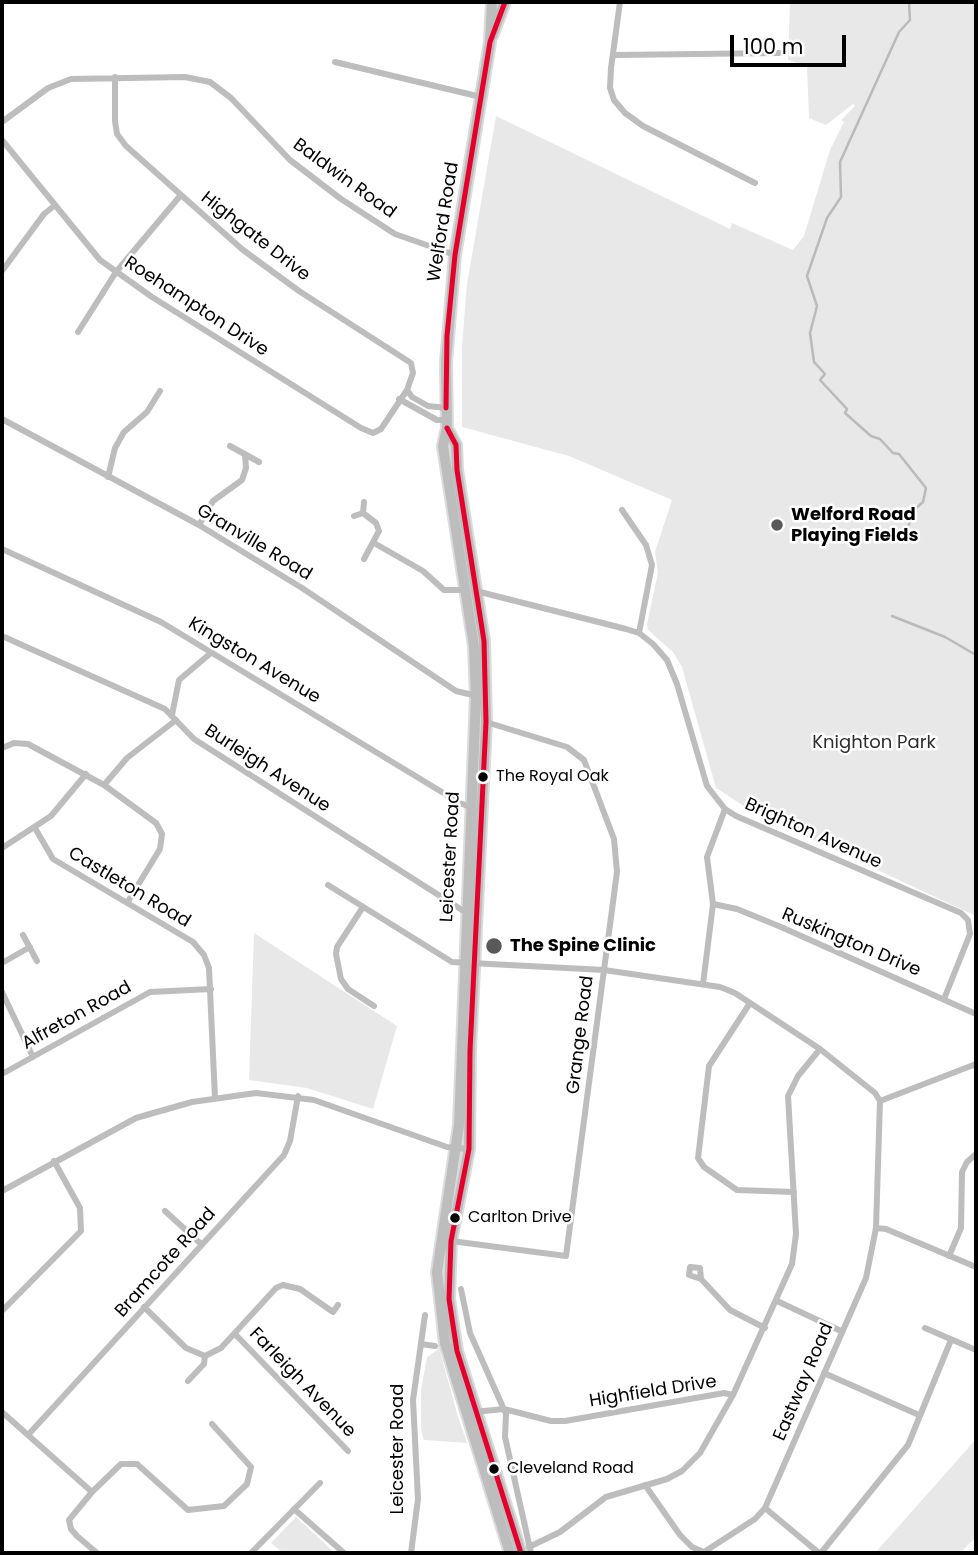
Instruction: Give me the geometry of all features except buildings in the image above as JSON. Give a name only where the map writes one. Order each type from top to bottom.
[{"type":"main road","name":"Welford Road","points":[[446,408],[447,336],[455,255],[490,41],[492,2]]},
{"type":"main road","name":"Welford Road","points":[[490,41],[505,2]]},
{"type":"main road","name":"Leicester Road","points":[[446,408],[447,424],[456,445],[471,590],[484,641],[471,809],[472,911]]},
{"type":"main road","name":"Leicester Road","points":[[471,1413],[445,1343],[438,1288],[442,1234],[456,1148],[472,911],[484,810],[486,722],[481,696]]},
{"type":"main road","name":"Leicester Road","points":[[469,962],[469,1149],[451,1241],[448,1279],[453,1335],[471,1413]]},
{"type":"main road","points":[[471,1413],[527,1551]]},
{"type":"main road","points":[[471,1413],[510,1553]]},
{"type":"street","points":[[620,2],[610,88],[625,113],[643,126],[755,183]]},
{"type":"street","points":[[615,55],[779,53]]},
{"type":"street","points":[[335,62],[481,97]]},
{"type":"street","name":"Baldwin Road","points":[[2,122],[57,83],[84,77],[197,78],[210,82],[231,98],[290,160],[341,199],[395,234],[455,255]]},
{"type":"street","name":"Highgate Drive","points":[[115,77],[117,134],[125,146],[243,250],[299,291],[407,359],[413,373],[403,395]]},
{"type":"street","name":"Roehampton Drive","points":[[2,140],[92,253],[116,272],[368,432],[381,429],[403,395]]},
{"type":"street","points":[[78,332],[116,272],[180,196]]},
{"type":"street","points":[[2,271],[44,214],[54,206]]},
{"type":"street","points":[[108,477],[115,447],[124,432],[146,412],[160,391]]},
{"type":"street","points":[[403,395],[428,406],[446,408]]},
{"type":"street","points":[[403,395],[437,420],[447,424]]},
{"type":"street","name":"Granville Road","points":[[2,419],[199,525],[302,588],[456,691],[481,696]]},
{"type":"street","points":[[230,446],[259,462]]},
{"type":"street","points":[[199,525],[213,501],[242,480],[246,468],[245,454]]},
{"type":"street","points":[[363,513],[364,502]]},
{"type":"street","points":[[622,510],[646,545],[652,565],[639,633]]},
{"type":"street","points":[[354,516],[363,513]]},
{"type":"street","points":[[363,513],[379,527],[374,543],[364,559]]},
{"type":"street","name":"Brighton Avenue","points":[[374,543],[423,571],[444,590],[471,590],[512,597],[639,633],[667,660],[677,684],[707,786],[725,809],[961,913],[968,920],[970,934],[944,999]]},
{"type":"street","name":"Kingston Avenue","points":[[2,549],[161,622],[471,809],[484,810]]},
{"type":"street","name":"Burleigh Avenue","points":[[2,636],[174,717],[194,739],[472,911]]},
{"type":"street","points":[[104,785],[127,758],[174,717],[179,680],[212,652]]},
{"type":"street","name":"Grange Road","points":[[451,1241],[566,1256],[617,856],[588,769],[577,753],[567,747],[486,722]]},
{"type":"street","points":[[2,748],[14,743],[28,744],[104,785],[156,823],[162,834],[160,849],[127,903]]},
{"type":"street","points":[[2,848],[51,816],[86,774]]},
{"type":"street","points":[[703,984],[713,904],[707,857],[725,809]]},
{"type":"street","name":"Castleton Road","points":[[35,828],[53,859],[200,948],[209,968],[215,1098]]},
{"type":"street","points":[[328,885],[452,962],[604,970],[720,987],[750,1003],[820,1049],[875,1093],[880,1101],[976,1064]]},
{"type":"street","name":"Ruskington Drive","points":[[713,904],[737,909],[976,1014]]},
{"type":"street","points":[[363,906],[337,947],[336,954],[341,979],[348,989],[374,1006]]},
{"type":"street","points":[[23,934],[37,961]]},
{"type":"street","points":[[2,963],[30,947]]},
{"type":"street","name":"Alfreton Road","points":[[2,1074],[150,992],[211,989]]},
{"type":"street","points":[[2,992],[33,1057]]},
{"type":"street","points":[[750,1003],[709,1066],[698,1158],[704,1167],[737,1190],[794,1192]]},
{"type":"street","name":"Highfield Drive","points":[[471,1413],[504,1409],[551,1421],[724,1393],[733,1395],[792,1264],[796,1234],[788,1096],[798,1076],[820,1049]]},
{"type":"street","points":[[2,1191],[136,1118],[215,1098],[256,1093],[298,1096],[456,1148],[469,1149]]},
{"type":"street","name":"Bramcote Road","points":[[28,1435],[284,1155],[298,1096]]},
{"type":"street","name":"Eastway Road","points":[[645,1485],[680,1535],[691,1547],[704,1552],[755,1520],[765,1508],[866,1278],[876,1228],[880,1101]]},
{"type":"street","points":[[950,1255],[961,1228],[962,1172],[967,1162],[976,1154]]},
{"type":"street","points":[[2,1311],[81,1231],[80,1208],[54,1161]]},
{"type":"street","points":[[165,1211],[201,1244]]},
{"type":"street","points":[[876,1228],[886,1228],[976,1267]]},
{"type":"street","points":[[701,1279],[730,1310],[765,1328]]},
{"type":"street","points":[[144,1307],[186,1348],[205,1356],[221,1348],[275,1288],[283,1285],[300,1289],[331,1315],[338,1305]]},
{"type":"street","points":[[461,1289],[470,1333],[504,1409],[505,1437],[527,1551],[560,1532],[606,1497],[682,1471],[700,1453],[733,1395]]},
{"type":"street","points":[[777,1301],[841,1331]]},
{"type":"street","name":"Leicester Road","points":[[411,1553],[418,1499],[413,1400],[425,1315]]},
{"type":"street","points":[[925,1328],[976,1350]]},
{"type":"street","name":"Farleigh Avenue","points":[[235,1334],[348,1451]]},
{"type":"street","points":[[765,1508],[820,1553],[908,1445],[951,1340]]},
{"type":"street","points":[[421,1344],[435,1346]]},
{"type":"street","points":[[188,1381],[204,1364],[205,1356]]},
{"type":"street","points":[[824,1373],[919,1415]]},
{"type":"street","points":[[2,1412],[92,1492]]},
{"type":"street","points":[[97,1553],[77,1536],[69,1520],[92,1492],[121,1464],[128,1461],[137,1464],[188,1510],[224,1506],[247,1484],[251,1467],[212,1424]]},
{"type":"street","points":[[251,1553],[320,1483]]},
{"type":"street","points":[[295,1509],[344,1553]]},
{"type":"green space","name":"Knighton Park","points":[[790,2],[976,2],[976,916],[753,812],[716,788],[682,667],[673,652],[648,630],[647,624],[658,573],[655,552],[672,500],[569,456],[462,427],[462,346],[467,284],[496,116],[730,229],[732,223],[793,250],[804,236],[830,150],[844,122],[841,120],[855,106],[853,104],[826,125],[809,118],[807,66],[788,60]]},
{"type":"green space","points":[[254,933],[397,1026],[373,1109],[307,1088],[249,1080]]},
{"type":"green space","points":[[438,1344],[467,1443],[424,1440],[421,1430],[421,1390],[427,1357],[437,1350]]},
{"type":"green space","points":[[976,1439],[976,1537],[960,1553],[875,1553]]},
{"type":"green space","points":[[296,1517],[335,1553],[283,1553],[271,1543]]},
{"type":"waterway","points":[[903,539],[915,509],[923,502],[926,488],[899,454],[893,453],[880,439],[871,436],[845,413],[847,409],[820,380],[825,374],[814,362],[810,333],[817,306],[807,276],[827,218],[841,197],[840,162],[899,32],[910,20],[909,2]]},
{"type":"waterway","points":[[892,616],[945,637],[976,655]]},
{"type":"transit line","points":[[446,408],[447,336],[455,255],[490,42],[505,2]]},
{"type":"transit line","points":[[447,428],[456,445],[457,470],[484,641],[486,722],[470,1051],[469,1149],[451,1241],[449,1299],[457,1351],[521,1553]]},
{"type":"place","name":"Welford Road Playing Fields","points":[[777,525]]},
{"type":"place","name":"The Royal Oak","points":[[483,777]]},
{"type":"place","name":"The Spine Clinic","points":[[494,946]]},
{"type":"place","name":"Carlton Drive","points":[[455,1218]]},
{"type":"place","name":"Cleveland Road","points":[[494,1469]]}]
